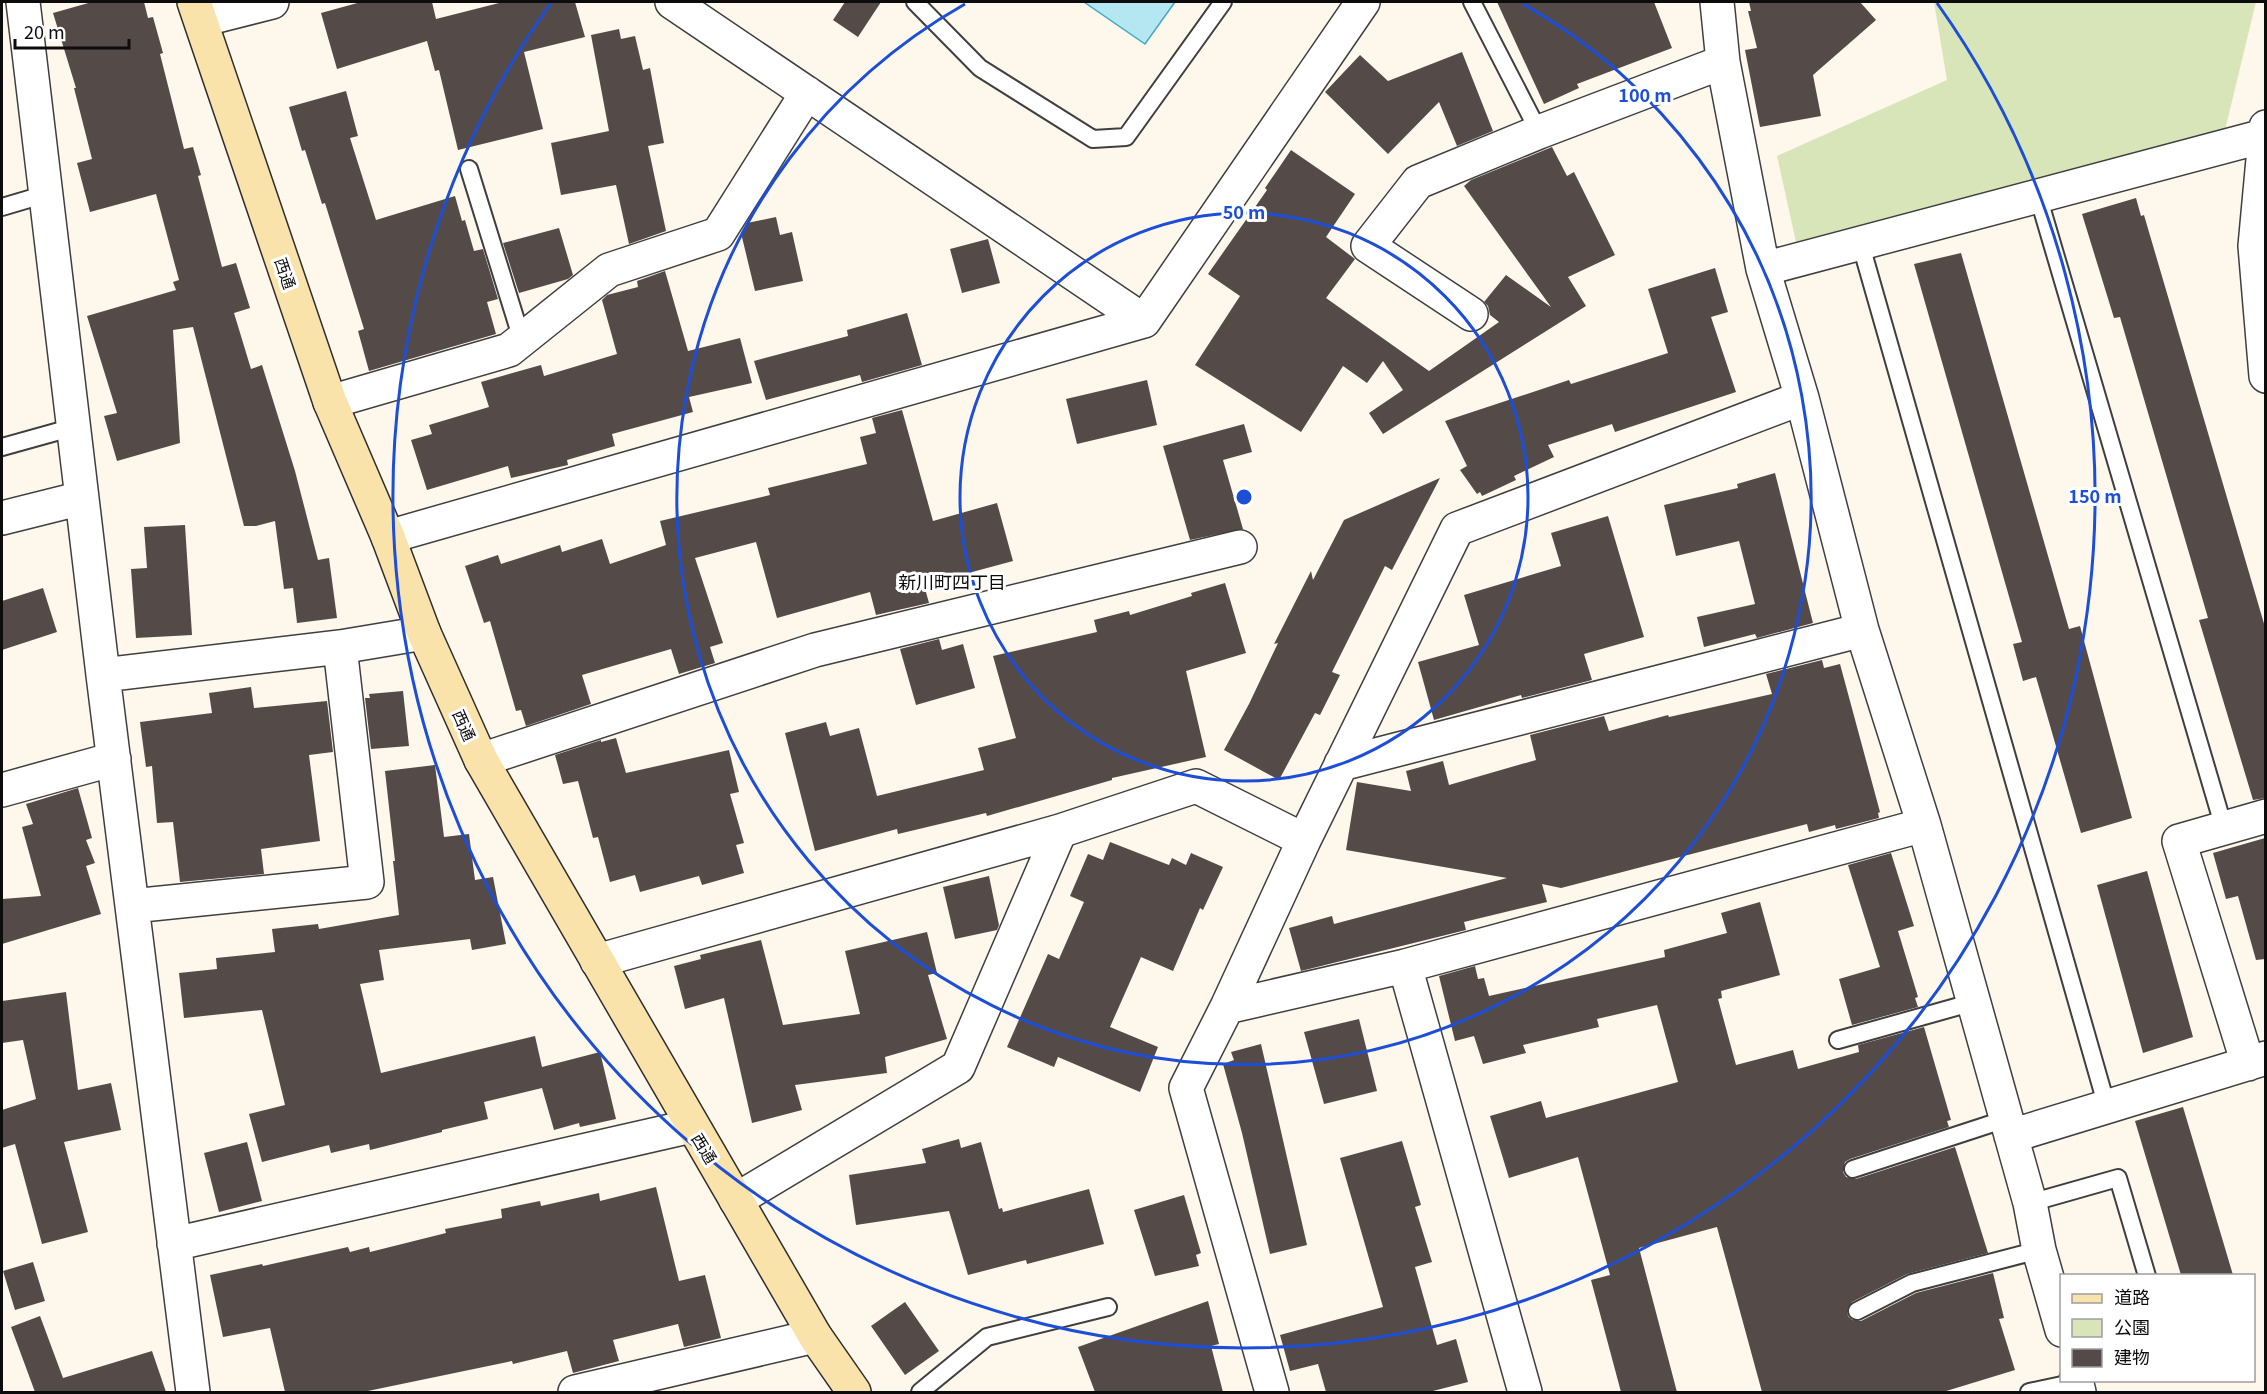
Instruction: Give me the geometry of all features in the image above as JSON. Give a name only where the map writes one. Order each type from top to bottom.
[{"type":"street","points":[[23,2],[103,675],[193,1392]]},
{"type":"street","points":[[198,11],[272,2]]},
{"type":"street","points":[[672,2],[1144,321]]},
{"type":"street","points":[[388,537],[1144,321],[1363,2]]},
{"type":"street","points":[[1717,2],[1723,62],[1762,269],[1803,398],[1862,630],[1924,825],[1974,1002],[2030,1203],[2039,1250],[2060,1326]]},
{"type":"street","name":"西通","points":[[198,11],[330,402],[388,537],[424,633],[481,760],[815,1336],[854,1392]]},
{"type":"street","points":[[1471,314],[1368,246],[1418,182],[1539,132],[1723,62]]},
{"type":"street","points":[[330,402],[509,350],[609,270],[718,234],[807,93]]},
{"type":"street","points":[[1762,269],[2038,196],[2265,131],[2255,246],[2265,376]]},
{"type":"street","points":[[1272,1392],[1186,1088],[1304,840],[1457,529],[1803,398]]},
{"type":"street","points":[[2,518],[82,498]]},
{"type":"street","points":[[481,760],[815,650],[1240,547]]},
{"type":"street","points":[[1341,764],[1862,630]]},
{"type":"street","points":[[103,675],[340,647],[424,633]]},
{"type":"street","points":[[132,906],[367,882],[340,647]]},
{"type":"street","points":[[2,790],[114,759]]},
{"type":"street","points":[[597,961],[1060,831],[1196,786],[1304,840]]},
{"type":"street","points":[[2009,1127],[2107,1107],[2257,1061],[2179,841],[2265,816]]},
{"type":"street","points":[[1227,1006],[1405,966],[1924,825]]},
{"type":"street","points":[[736,1200],[958,1067],[1060,831]]},
{"type":"street","points":[[1405,966],[1526,1392]]},
{"type":"street","points":[[174,1244],[692,1126]]},
{"type":"street","points":[[575,1392],[815,1336]]},
{"type":"lane","points":[[915,2],[980,68],[1093,139],[1126,137],[1223,2]]},
{"type":"lane","points":[[1472,2],[1539,132]]},
{"type":"lane","points":[[469,169],[522,340]]},
{"type":"lane","points":[[2,207],[46,194]]},
{"type":"lane","points":[[2038,196],[2224,828]]},
{"type":"lane","points":[[1860,242],[2107,1107]]},
{"type":"lane","points":[[2,447],[74,427]]},
{"type":"lane","points":[[1838,1040],[1974,1002]]},
{"type":"lane","points":[[1853,1170],[2009,1127]]},
{"type":"lane","points":[[2030,1203],[2118,1178],[2147,1274]]},
{"type":"lane","points":[[1857,1311],[1912,1283],[2039,1250]]},
{"type":"lane","points":[[920,1392],[987,1337],[1108,1307]]},
{"type":"lane","points":[[2029,1392],[2078,1384]]},
{"type":"green space","points":[[1934,2],[2256,2],[2225,130],[1796,242],[1777,156],[1947,80]]},
{"type":"water","points":[[1084,2],[1175,2],[1145,44]]},
{"type":"building","points":[[92,2],[144,2],[148,18],[153,17],[184,149],[193,147],[201,175],[198,176],[222,267],[236,263],[250,308],[234,313],[251,369],[262,365],[295,471],[318,560],[329,558],[337,618],[297,623],[293,588],[284,589],[275,521],[256,526],[244,526],[193,327],[173,330],[180,443],[117,461],[104,416],[117,413],[87,316],[176,290],[173,282],[179,280],[156,194],[90,212],[77,163],[92,159],[74,88],[76,88],[53,13]]},
{"type":"building","points":[[361,2],[432,2],[436,19],[503,2],[575,2],[585,37],[524,52],[543,129],[458,150],[439,70],[435,71],[427,41],[337,69],[321,13]]},
{"type":"building","points":[[845,2],[881,2],[858,37],[833,20]]},
{"type":"building","points":[[1497,2],[1654,2],[1672,48],[1577,84],[1579,88],[1544,104]]},
{"type":"building","points":[[1749,2],[1860,2],[1876,20],[1813,75],[1821,116],[1760,127],[1745,50],[1757,48],[1748,11],[1751,11]]},
{"type":"building","points":[[619,29],[621,39],[635,36],[643,70],[650,68],[664,143],[648,146],[666,231],[629,244],[616,185],[561,195],[551,143],[609,131],[591,35]]},
{"type":"building","points":[[1462,52],[1493,131],[1457,146],[1439,102],[1388,154],[1325,92],[1360,55],[1388,81]]},
{"type":"building","points":[[346,91],[358,136],[350,138],[376,220],[455,196],[474,251],[483,249],[498,299],[487,302],[496,334],[369,371],[358,331],[364,329],[325,203],[322,204],[305,150],[302,151],[289,107]]},
{"type":"building","points":[[1552,147],[1567,176],[1574,172],[1615,255],[1568,277],[1586,306],[1383,434],[1369,413],[1403,390],[1383,361],[1367,383],[1343,366],[1301,432],[1195,365],[1240,296],[1208,274],[1267,190],[1265,188],[1291,150],[1355,194],[1326,237],[1355,259],[1326,298],[1429,371],[1499,322],[1490,315],[1488,306],[1484,302],[1506,275],[1551,307],[1464,186],[1471,180]]},
{"type":"building","points":[[2136,198],[2141,216],[2144,215],[2265,627],[2265,798],[2253,800],[2199,620],[2208,618],[2120,317],[2114,318],[2082,214]]},
{"type":"building","points":[[776,217],[780,235],[792,232],[803,281],[755,291],[741,233],[747,223]]},
{"type":"building","points":[[559,228],[573,275],[568,279],[519,293],[503,243]]},
{"type":"building","points":[[988,239],[1000,283],[962,293],[950,249]]},
{"type":"building","points":[[1961,253],[2069,629],[2080,626],[2132,818],[2081,833],[2036,677],[2023,681],[2013,644],[2022,642],[1914,264]]},
{"type":"building","points":[[1715,268],[1728,312],[1711,317],[1736,392],[1615,432],[1612,424],[1548,445],[1554,457],[1514,476],[1516,480],[1482,496],[1480,492],[1477,494],[1460,470],[1467,466],[1445,421],[1569,380],[1571,384],[1668,353],[1648,289]]},
{"type":"building","points":[[665,271],[688,351],[740,338],[752,383],[689,397],[693,412],[612,434],[615,446],[567,460],[568,465],[511,478],[508,466],[427,490],[411,440],[432,434],[429,425],[489,407],[481,382],[541,365],[544,376],[617,354],[602,300],[607,295],[638,287],[637,281]]},
{"type":"building","points":[[907,313],[922,365],[862,382],[860,375],[766,400],[754,361],[848,336],[847,330]]},
{"type":"building","points":[[1147,380],[1157,425],[1077,444],[1066,399]]},
{"type":"building","points":[[902,410],[933,521],[997,503],[1013,561],[924,585],[929,603],[876,615],[870,592],[777,618],[756,542],[695,558],[723,643],[710,647],[715,663],[679,674],[671,649],[582,675],[591,704],[526,726],[521,710],[516,711],[490,621],[484,623],[465,566],[498,555],[501,564],[560,545],[562,552],[602,539],[610,564],[666,545],[660,521],[770,495],[768,488],[867,464],[860,437],[876,433],[872,418]]},
{"type":"building","points":[[1244,424],[1252,452],[1223,460],[1243,529],[1190,540],[1163,446]]},
{"type":"building","points":[[1775,473],[1813,623],[1757,638],[1755,634],[1704,647],[1697,617],[1755,604],[1739,541],[1676,556],[1664,505],[1738,488],[1737,484]]},
{"type":"building","points":[[1440,478],[1392,570],[1385,566],[1332,672],[1340,675],[1320,715],[1315,713],[1279,780],[1224,750],[1249,704],[1278,643],[1274,644],[1311,571],[1313,580],[1344,520]]},
{"type":"building","points":[[1608,516],[1644,637],[1584,654],[1592,680],[1522,698],[1521,695],[1434,720],[1418,662],[1479,645],[1464,595],[1561,566],[1551,533]]},
{"type":"building","points":[[185,525],[192,635],[136,638],[131,569],[147,568],[144,527]]},
{"type":"building","points":[[1225,583],[1246,653],[1186,671],[1206,757],[1112,778],[1112,780],[987,816],[986,813],[898,834],[897,829],[815,851],[785,733],[826,722],[830,736],[859,728],[877,796],[984,770],[978,748],[1016,738],[993,656],[1097,632],[1094,620],[1129,611],[1130,615]]},
{"type":"building","points":[[43,588],[57,632],[2,650],[2,601]]},
{"type":"building","points":[[939,639],[942,650],[963,644],[975,688],[916,705],[900,649]]},
{"type":"building","points":[[1822,660],[1824,668],[1840,664],[1880,812],[1878,813],[1879,818],[1836,829],[1835,825],[1809,832],[1807,824],[1561,888],[1542,884],[1547,902],[1464,922],[1466,930],[1301,971],[1289,928],[1332,916],[1334,924],[1507,878],[1346,850],[1357,782],[1411,791],[1406,771],[1443,761],[1449,785],[1536,760],[1530,735],[1604,716],[1609,731],[1668,715],[1669,717],[1772,694],[1766,674]]},
{"type":"building","points":[[251,687],[254,708],[327,701],[333,752],[309,755],[320,841],[261,849],[264,874],[180,882],[173,822],[157,823],[152,766],[146,767],[140,722],[212,713],[209,693]]},
{"type":"building","points":[[403,691],[409,746],[371,749],[365,698],[370,698],[369,694]]},
{"type":"building","points":[[616,738],[626,773],[729,750],[739,792],[730,794],[744,843],[736,845],[744,873],[702,885],[699,876],[640,892],[635,875],[610,882],[598,837],[593,838],[578,781],[563,784],[555,755],[601,740],[601,742]]},
{"type":"building","points":[[435,765],[444,837],[469,834],[475,880],[493,877],[506,944],[472,950],[470,939],[379,950],[384,980],[360,984],[381,1073],[535,1036],[542,1067],[600,1052],[616,1119],[580,1127],[579,1123],[554,1130],[542,1088],[484,1102],[488,1119],[442,1130],[442,1132],[370,1150],[369,1144],[331,1153],[329,1145],[262,1162],[249,1114],[285,1105],[262,1010],[184,1018],[179,973],[217,969],[216,958],[275,952],[272,929],[318,924],[319,929],[399,915],[385,771]]},
{"type":"building","points":[[78,788],[92,838],[86,840],[95,863],[86,866],[101,914],[2,944],[2,899],[41,896],[22,827],[33,824],[26,804]]},
{"type":"building","points":[[2265,838],[2265,959],[2256,960],[2238,896],[2226,899],[2213,853]]},
{"type":"building","points":[[1110,842],[1169,865],[1172,858],[1186,865],[1191,853],[1223,867],[1203,910],[1200,908],[1173,971],[1141,957],[1110,1027],[1158,1047],[1140,1092],[1058,1057],[1054,1067],[1007,1047],[1048,954],[1059,959],[1084,902],[1070,896],[1088,854],[1103,860]]},
{"type":"building","points":[[1891,853],[1914,926],[1898,931],[1918,997],[1915,998],[1918,1007],[1852,1025],[1839,979],[1880,967],[1848,865]]},
{"type":"building","points":[[2147,871],[2193,1037],[2143,1053],[2097,885]]},
{"type":"building","points":[[989,876],[999,925],[997,930],[955,939],[943,887]]},
{"type":"building","points":[[1760,902],[1780,975],[1721,991],[1722,998],[1718,999],[1736,1065],[1793,1050],[1798,1069],[1859,1052],[1858,1045],[1924,1027],[1951,1120],[1947,1121],[1949,1127],[1850,1159],[1845,1162],[1843,1172],[1846,1177],[1856,1179],[1955,1147],[1988,1253],[1907,1274],[1852,1302],[1847,1310],[1848,1316],[1852,1320],[1861,1321],[1916,1293],[1993,1273],[2004,1318],[1999,1319],[2015,1370],[1943,1392],[1762,1392],[1717,1227],[1639,1248],[1677,1392],[1621,1392],[1591,1280],[1610,1275],[1578,1157],[1509,1178],[1490,1116],[1541,1101],[1546,1118],[1678,1082],[1657,1005],[1597,1019],[1599,1027],[1523,1045],[1526,1053],[1483,1064],[1474,1036],[1455,1041],[1439,976],[1475,966],[1478,979],[1484,978],[1489,996],[1665,957],[1664,950],[1727,933],[1721,913]]},
{"type":"building","points":[[927,932],[937,973],[928,975],[947,1039],[885,1057],[887,1073],[795,1085],[802,1110],[752,1123],[724,998],[685,1009],[674,966],[701,959],[700,955],[761,940],[783,1025],[860,1014],[845,951]]},
{"type":"building","points":[[66,992],[78,1090],[111,1083],[121,1130],[64,1142],[88,1232],[42,1244],[15,1144],[2,1148],[2,1110],[36,1099],[23,1040],[2,1043],[2,1001]]},
{"type":"building","points":[[1359,1019],[1377,1091],[1324,1104],[1304,1032]]},
{"type":"building","points":[[1261,1044],[1307,1245],[1270,1254],[1242,1133],[1223,1064],[1234,1060],[1231,1052]]},
{"type":"building","points":[[2183,1107],[2233,1274],[2181,1274],[2135,1121]]},
{"type":"building","points":[[959,1139],[961,1148],[981,1142],[999,1209],[1002,1208],[1003,1212],[1089,1189],[1104,1244],[1027,1264],[1026,1260],[968,1275],[949,1211],[856,1225],[849,1175],[926,1163],[922,1149]]},
{"type":"building","points":[[1402,1141],[1421,1205],[1415,1207],[1432,1262],[1415,1267],[1437,1345],[1456,1339],[1468,1382],[1429,1392],[1326,1392],[1318,1364],[1290,1371],[1280,1335],[1383,1307],[1340,1158]]},
{"type":"building","points":[[247,1142],[262,1201],[219,1212],[204,1153]]},
{"type":"building","points":[[656,1187],[679,1281],[705,1275],[721,1338],[684,1347],[678,1324],[613,1340],[619,1361],[573,1373],[567,1351],[513,1364],[512,1361],[363,1392],[285,1392],[270,1328],[223,1337],[210,1275],[348,1247],[350,1252],[369,1247],[370,1252],[446,1233],[445,1229],[502,1218],[501,1209],[540,1201],[541,1206],[599,1193],[600,1201]]},
{"type":"building","points":[[1184,1195],[1201,1253],[1196,1255],[1199,1266],[1155,1276],[1134,1210]]},
{"type":"building","points":[[33,1262],[45,1301],[15,1310],[3,1271]]},
{"type":"building","points":[[1208,1301],[1219,1344],[1211,1346],[1223,1392],[1095,1392],[1078,1347]]},
{"type":"building","points":[[905,1302],[939,1351],[905,1375],[871,1326]]},
{"type":"building","points":[[40,1316],[63,1378],[152,1351],[166,1392],[35,1392],[11,1327]]},
{"type":"district","name":"新川町四丁目","points":[[952,581]]}]
